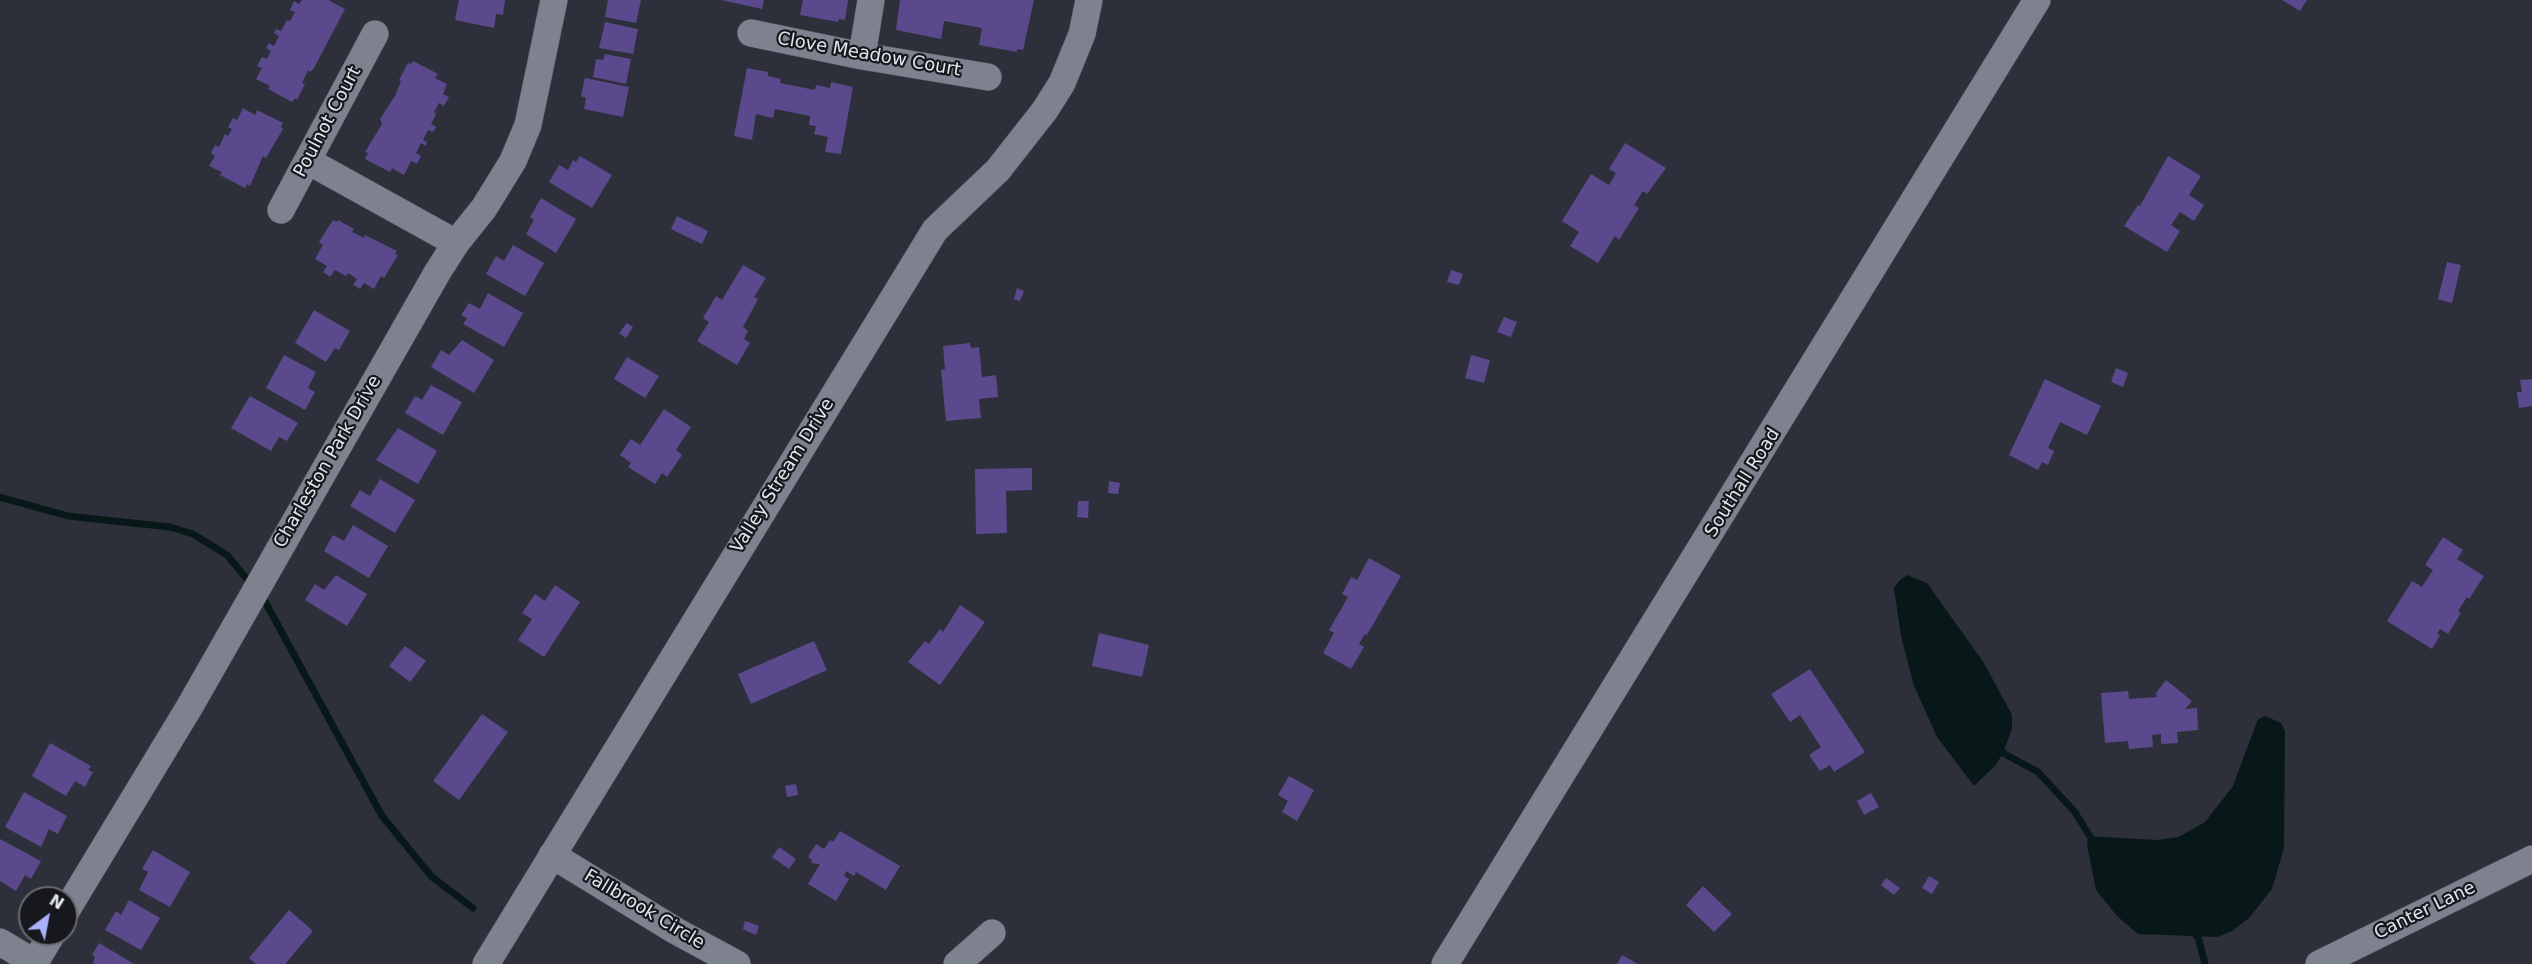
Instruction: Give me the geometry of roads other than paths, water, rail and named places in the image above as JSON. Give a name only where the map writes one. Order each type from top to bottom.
[{"type":"street","name":"Charleston Park Drive","points":[[78,891],[190,706],[259,582],[456,243],[484,208],[513,161],[524,134],[537,88],[554,0]]},
{"type":"street","points":[[862,56],[871,0]]},
{"type":"street","name":"Valley Stream Drive","points":[[486,964],[936,230],[999,170],[1056,92],[1082,34],[1089,0]]},
{"type":"street","name":"Southall Road","points":[[1445,964],[2037,0]]},
{"type":"street","name":"Clove Meadow Court","points":[[751,33],[862,56],[988,77]]},
{"type":"street","name":"Poulnot Court","points":[[281,210],[375,34]]},
{"type":"street","points":[[308,161],[456,243]]},
{"type":"street","name":"Fallbrook Circle","points":[[552,855],[676,932],[737,964]]},
{"type":"street","name":"Canter Lane","points":[[2319,964],[2532,859]]},
{"type":"street","points":[[957,964],[993,933]]},
{"type":"street","points":[[0,942],[34,964],[45,946]]},
{"type":"waterway","points":[[0,497],[68,516],[170,527],[193,534],[227,555],[252,585]]},
{"type":"waterway","points":[[262,596],[382,816],[432,877],[473,908]]},
{"type":"waterway","points":[[1999,746],[2003,753],[2038,772],[2074,811],[2093,841]]},
{"type":"waterway","points":[[2192,931],[2198,937],[2205,964]]}]
